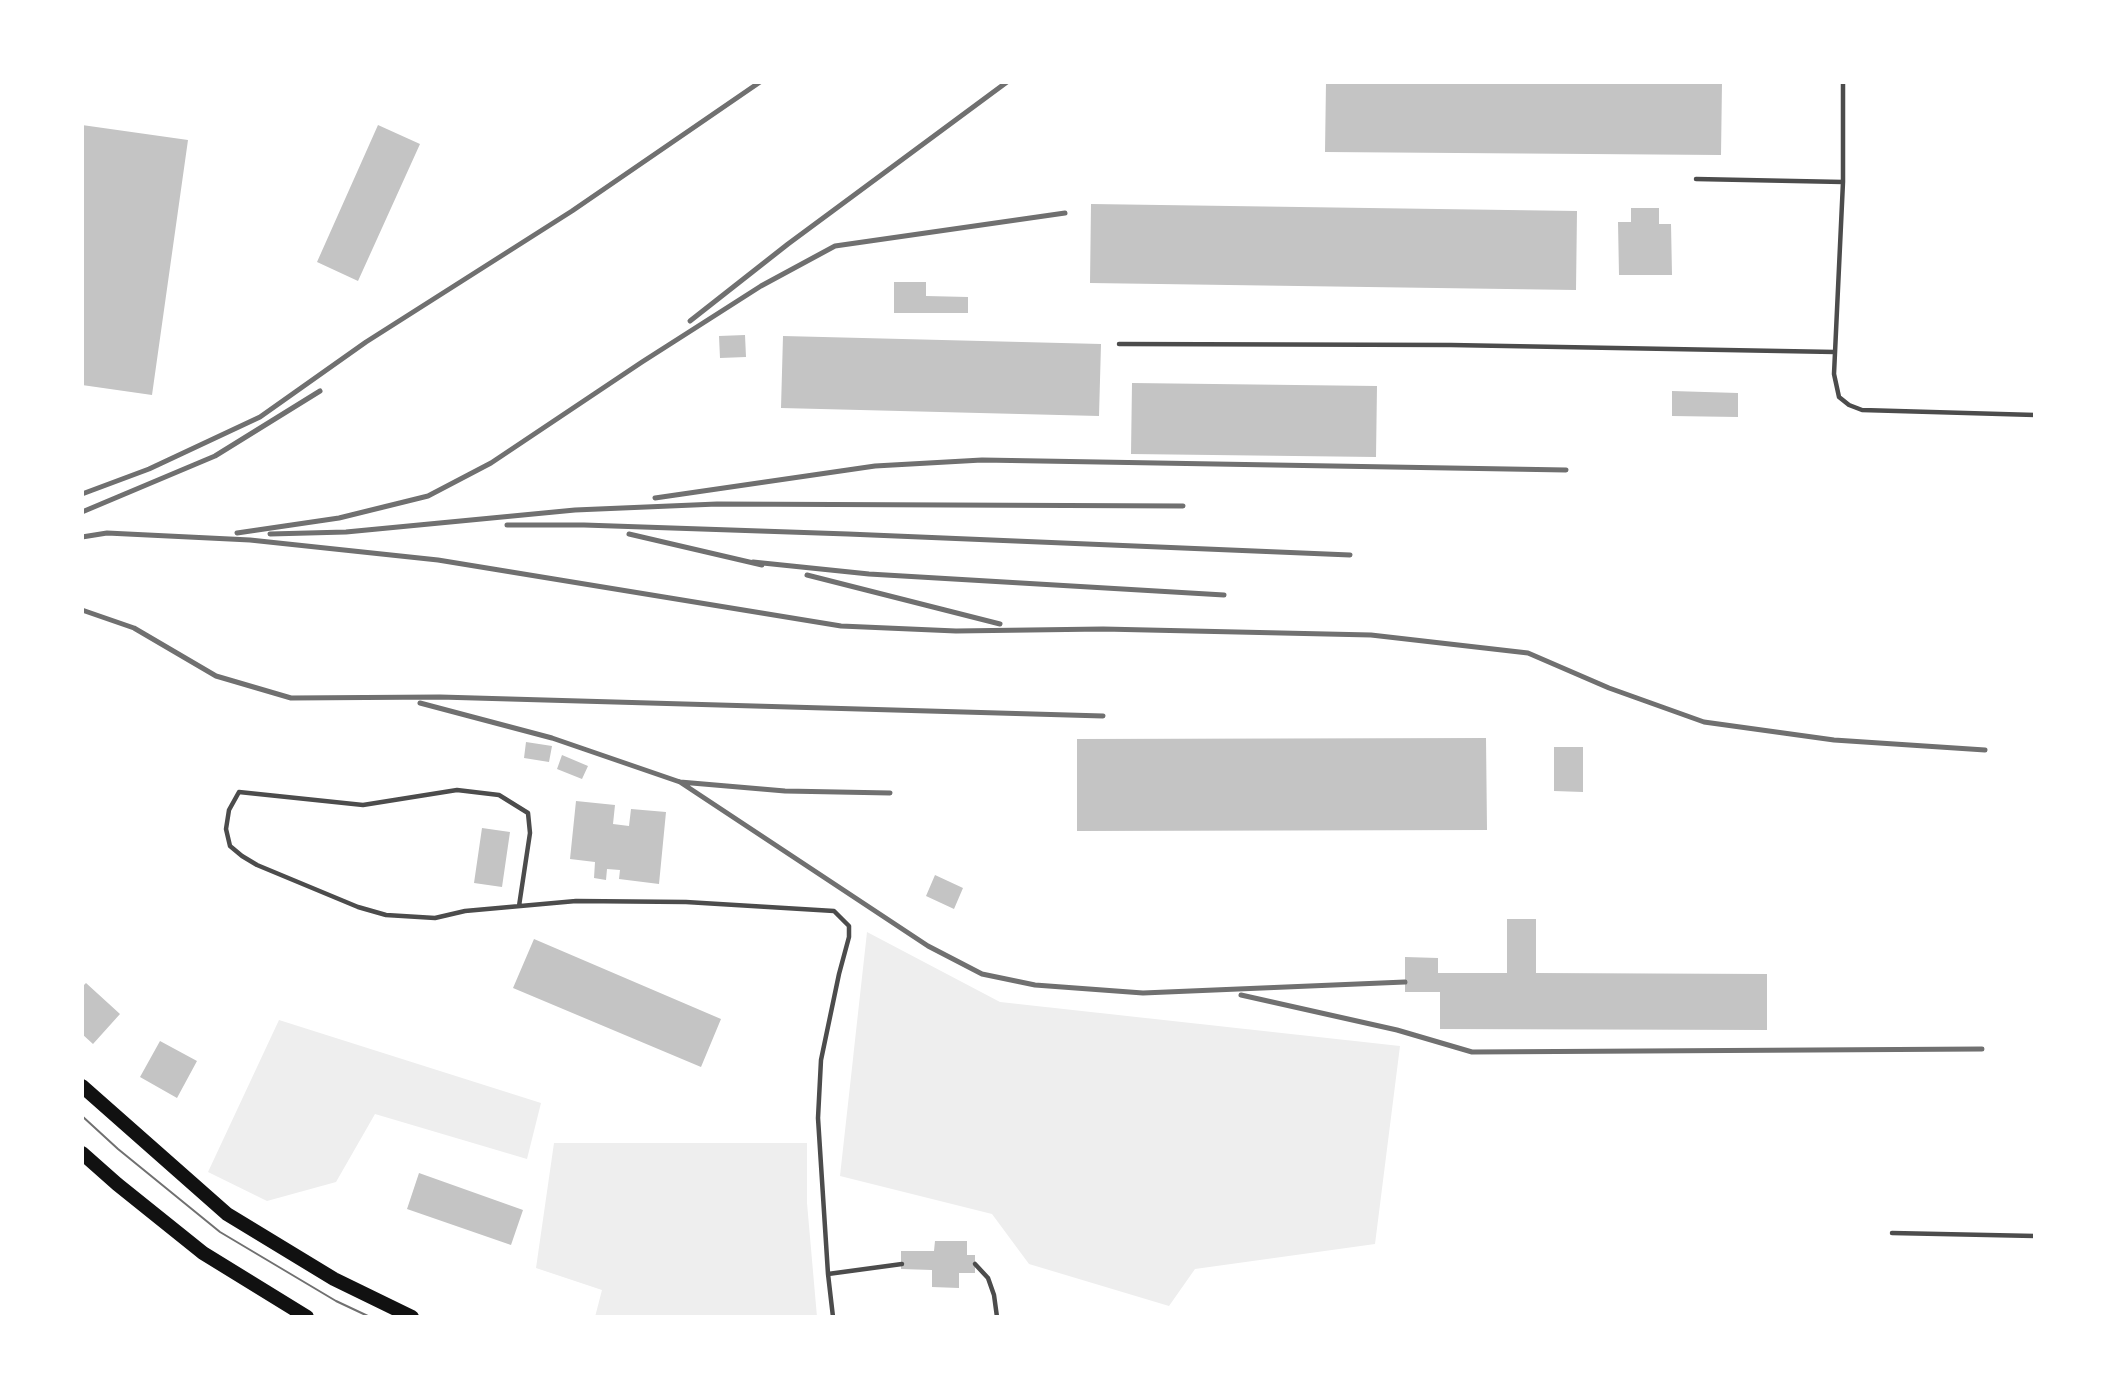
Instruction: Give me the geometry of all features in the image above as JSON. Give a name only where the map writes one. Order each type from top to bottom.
[{"type":"main road","points":[[82,1086],[227,1214],[334,1279],[411,1317]]},
{"type":"main road","points":[[82,1153],[203,1253],[305,1316]]},
{"type":"lane","points":[[1843,82],[1843,182],[1834,374],[1839,397],[1862,410],[2035,415]]},
{"type":"lane","points":[[1696,179],[1843,182]]},
{"type":"lane","points":[[1119,344],[1451,345],[1835,352]]},
{"type":"lane","points":[[519,906],[530,832],[528,813],[499,795],[457,790],[363,805],[239,792],[229,810],[226,829],[230,846],[242,856],[257,865],[358,907],[386,915],[435,918],[465,911],[576,901],[686,902],[834,911],[849,926],[849,937],[821,1060],[818,1118],[833,1317]]},
{"type":"lane","points":[[1892,1233],[2035,1236]]},
{"type":"lane","points":[[828,1275],[902,1264]]},
{"type":"lane","points":[[975,1264],[988,1278],[997,1317]]},
{"type":"shaded area","points":[[867,932],[1000,1002],[1400,1046],[1375,1244],[1195,1269],[1169,1306],[1029,1264],[992,1214],[840,1176]]},
{"type":"shaded area","points":[[279,1020],[541,1103],[527,1159],[375,1114],[336,1182],[267,1201],[208,1172]]},
{"type":"shaded area","points":[[554,1143],[807,1143],[807,1203],[817,1317],[595,1317],[602,1290],[536,1268]]},
{"type":"building","points":[[1326,82],[1722,82],[1721,155],[1325,152]]},
{"type":"building","points":[[82,125],[188,140],[152,395],[82,385]]},
{"type":"building","points":[[378,125],[420,144],[358,281],[317,262]]},
{"type":"building","points":[[1091,204],[1577,211],[1576,290],[1090,283]]},
{"type":"building","points":[[1631,208],[1659,208],[1659,224],[1671,224],[1672,275],[1619,275],[1618,222],[1631,222]]},
{"type":"building","points":[[894,282],[926,282],[926,296],[968,297],[968,313],[894,313]]},
{"type":"building","points":[[745,335],[746,357],[720,358],[719,336]]},
{"type":"building","points":[[783,336],[1101,344],[1099,416],[781,408]]},
{"type":"building","points":[[1132,383],[1377,386],[1376,457],[1131,454]]},
{"type":"building","points":[[1672,391],[1738,393],[1738,417],[1672,416]]},
{"type":"building","points":[[1486,738],[1487,830],[1077,831],[1077,739]]},
{"type":"building","points":[[526,742],[552,746],[549,762],[524,758]]},
{"type":"building","points":[[1554,747],[1583,747],[1583,792],[1554,791]]},
{"type":"building","points":[[562,755],[588,766],[582,779],[557,769]]},
{"type":"building","points":[[576,801],[615,805],[613,824],[629,826],[631,809],[666,812],[659,884],[619,879],[620,870],[607,869],[606,880],[594,878],[595,862],[570,859]]},
{"type":"building","points":[[482,828],[510,832],[502,887],[474,883]]},
{"type":"building","points":[[935,875],[963,888],[954,909],[926,896]]},
{"type":"building","points":[[1507,919],[1536,919],[1536,973],[1767,974],[1767,1030],[1440,1029],[1440,992],[1405,992],[1405,957],[1438,958],[1438,973],[1507,973]]},
{"type":"building","points":[[534,939],[721,1019],[701,1067],[513,988]]},
{"type":"building","points":[[86,983],[120,1014],[93,1044],[82,1034],[82,987]]},
{"type":"building","points":[[160,1041],[197,1061],[177,1098],[140,1077]]},
{"type":"building","points":[[419,1173],[523,1210],[511,1245],[407,1209]]},
{"type":"building","points":[[935,1241],[967,1241],[967,1255],[975,1255],[975,1273],[959,1273],[959,1288],[932,1287],[932,1270],[901,1269],[901,1251],[934,1251]]},
{"type":"tram line","points":[[82,1116],[220,1232],[336,1301],[370,1317]]},
{"type":"railway","points":[[82,494],[149,469],[260,417],[366,342],[572,211],[760,82]]},
{"type":"railway","points":[[690,321],[788,244],[1007,82]]},
{"type":"railway","points":[[237,533],[339,518],[428,496],[491,463],[761,286],[835,246],[1065,213]]},
{"type":"railway","points":[[82,512],[215,456],[320,391]]},
{"type":"railway","points":[[655,498],[875,466],[982,460],[1566,470]]},
{"type":"railway","points":[[270,534],[346,532],[575,510],[717,504],[1183,506]]},
{"type":"railway","points":[[507,525],[848,534],[1350,555]]},
{"type":"railway","points":[[82,537],[107,533],[250,540],[438,560],[841,626],[956,631],[1103,629],[1371,635],[1528,653],[1609,688],[1704,722],[1834,740],[1985,750]]},
{"type":"railway","points":[[629,534],[762,565]]},
{"type":"railway","points":[[753,562],[869,574],[1224,595]]},
{"type":"railway","points":[[807,575],[1000,624]]},
{"type":"railway","points":[[82,610],[134,628],[216,676],[291,698],[440,697],[1103,716]]},
{"type":"railway","points":[[420,703],[552,738],[680,782],[785,791],[890,793]]},
{"type":"railway","points":[[680,782],[928,946],[982,974],[1035,985],[1143,993],[1405,982]]},
{"type":"railway","points":[[1241,995],[1397,1030],[1472,1052],[1982,1049]]}]
